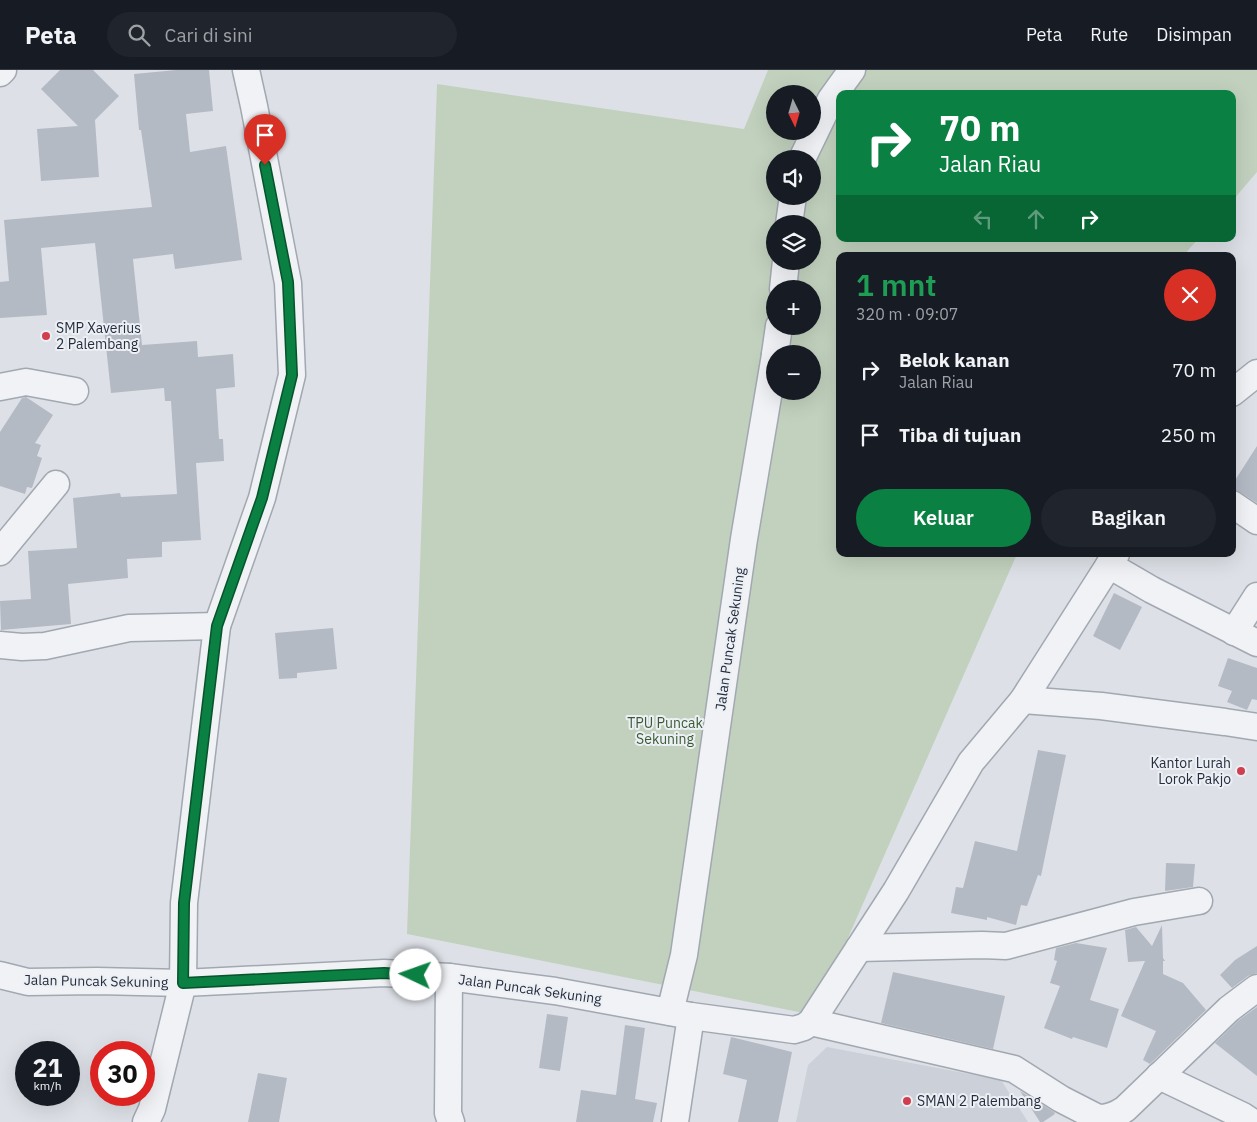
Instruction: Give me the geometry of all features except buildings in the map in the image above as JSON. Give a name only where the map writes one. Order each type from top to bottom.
[{"type":"street","points":[[0,73],[3,70]]},
{"type":"street","points":[[146,1122],[152,1108],[183,983],[184,903],[217,626],[262,498],[292,375],[288,282],[246,70]]},
{"type":"street","points":[[838,90],[852,70]]},
{"type":"street","points":[[806,150],[836,93]]},
{"type":"street","points":[[1236,390],[1257,373]]},
{"type":"street","points":[[0,387],[26,382],[75,391]]},
{"type":"street","name":"Jalan Puncak Sekuning","points":[[675,1122],[684,955],[744,539],[768,400]]},
{"type":"street","points":[[0,552],[56,484]]},
{"type":"street","points":[[1236,507],[1257,521]]},
{"type":"street","points":[[802,1026],[859,948],[896,891],[971,762],[1023,700],[1112,560],[1152,590],[1246,637],[1257,596]]},
{"type":"street","points":[[0,645],[22,647],[45,646],[129,628],[217,626]]},
{"type":"street","points":[[1023,700],[1101,706],[1257,727]]},
{"type":"street","points":[[859,948],[1006,946],[1134,912],[1199,901]]},
{"type":"street","name":"Jalan Puncak Sekuning","points":[[0,975],[28,982],[183,983],[384,973],[448,977],[555,991],[680,1014],[802,1026],[1014,1069],[1061,1099],[1098,1118],[1118,1114],[1229,1009],[1257,988]]},
{"type":"street","points":[[448,977],[448,1113],[451,1122]]},
{"type":"street","points":[[1159,1076],[1252,1122]]},
{"type":"shaded area","name":"SMAN 2 Palembang","points":[[827,1047],[1001,1080],[1028,1122],[796,1122],[808,1065]]},
{"type":"green space","name":"TPU Puncak Sekuning","points":[[768,70],[1257,70],[1257,172],[1236,196],[1236,90],[836,90],[836,242],[1195,242],[1187,252],[836,252],[836,557],[1016,557],[814,1015],[407,934],[437,84],[744,129]]},
{"type":"place","name":"SMP Xaverius 2 Palembang","points":[[46,336]]},
{"type":"place","name":"Kantor Lurah Lorok Pakjo","points":[[1241,771]]},
{"type":"place","name":"SMAN 2 Palembang","points":[[907,1101]]},
{"type":"route","points":[[265,165],[288,282],[292,375],[262,498],[217,626],[184,903],[183,983],[384,973],[416,975]]}]
